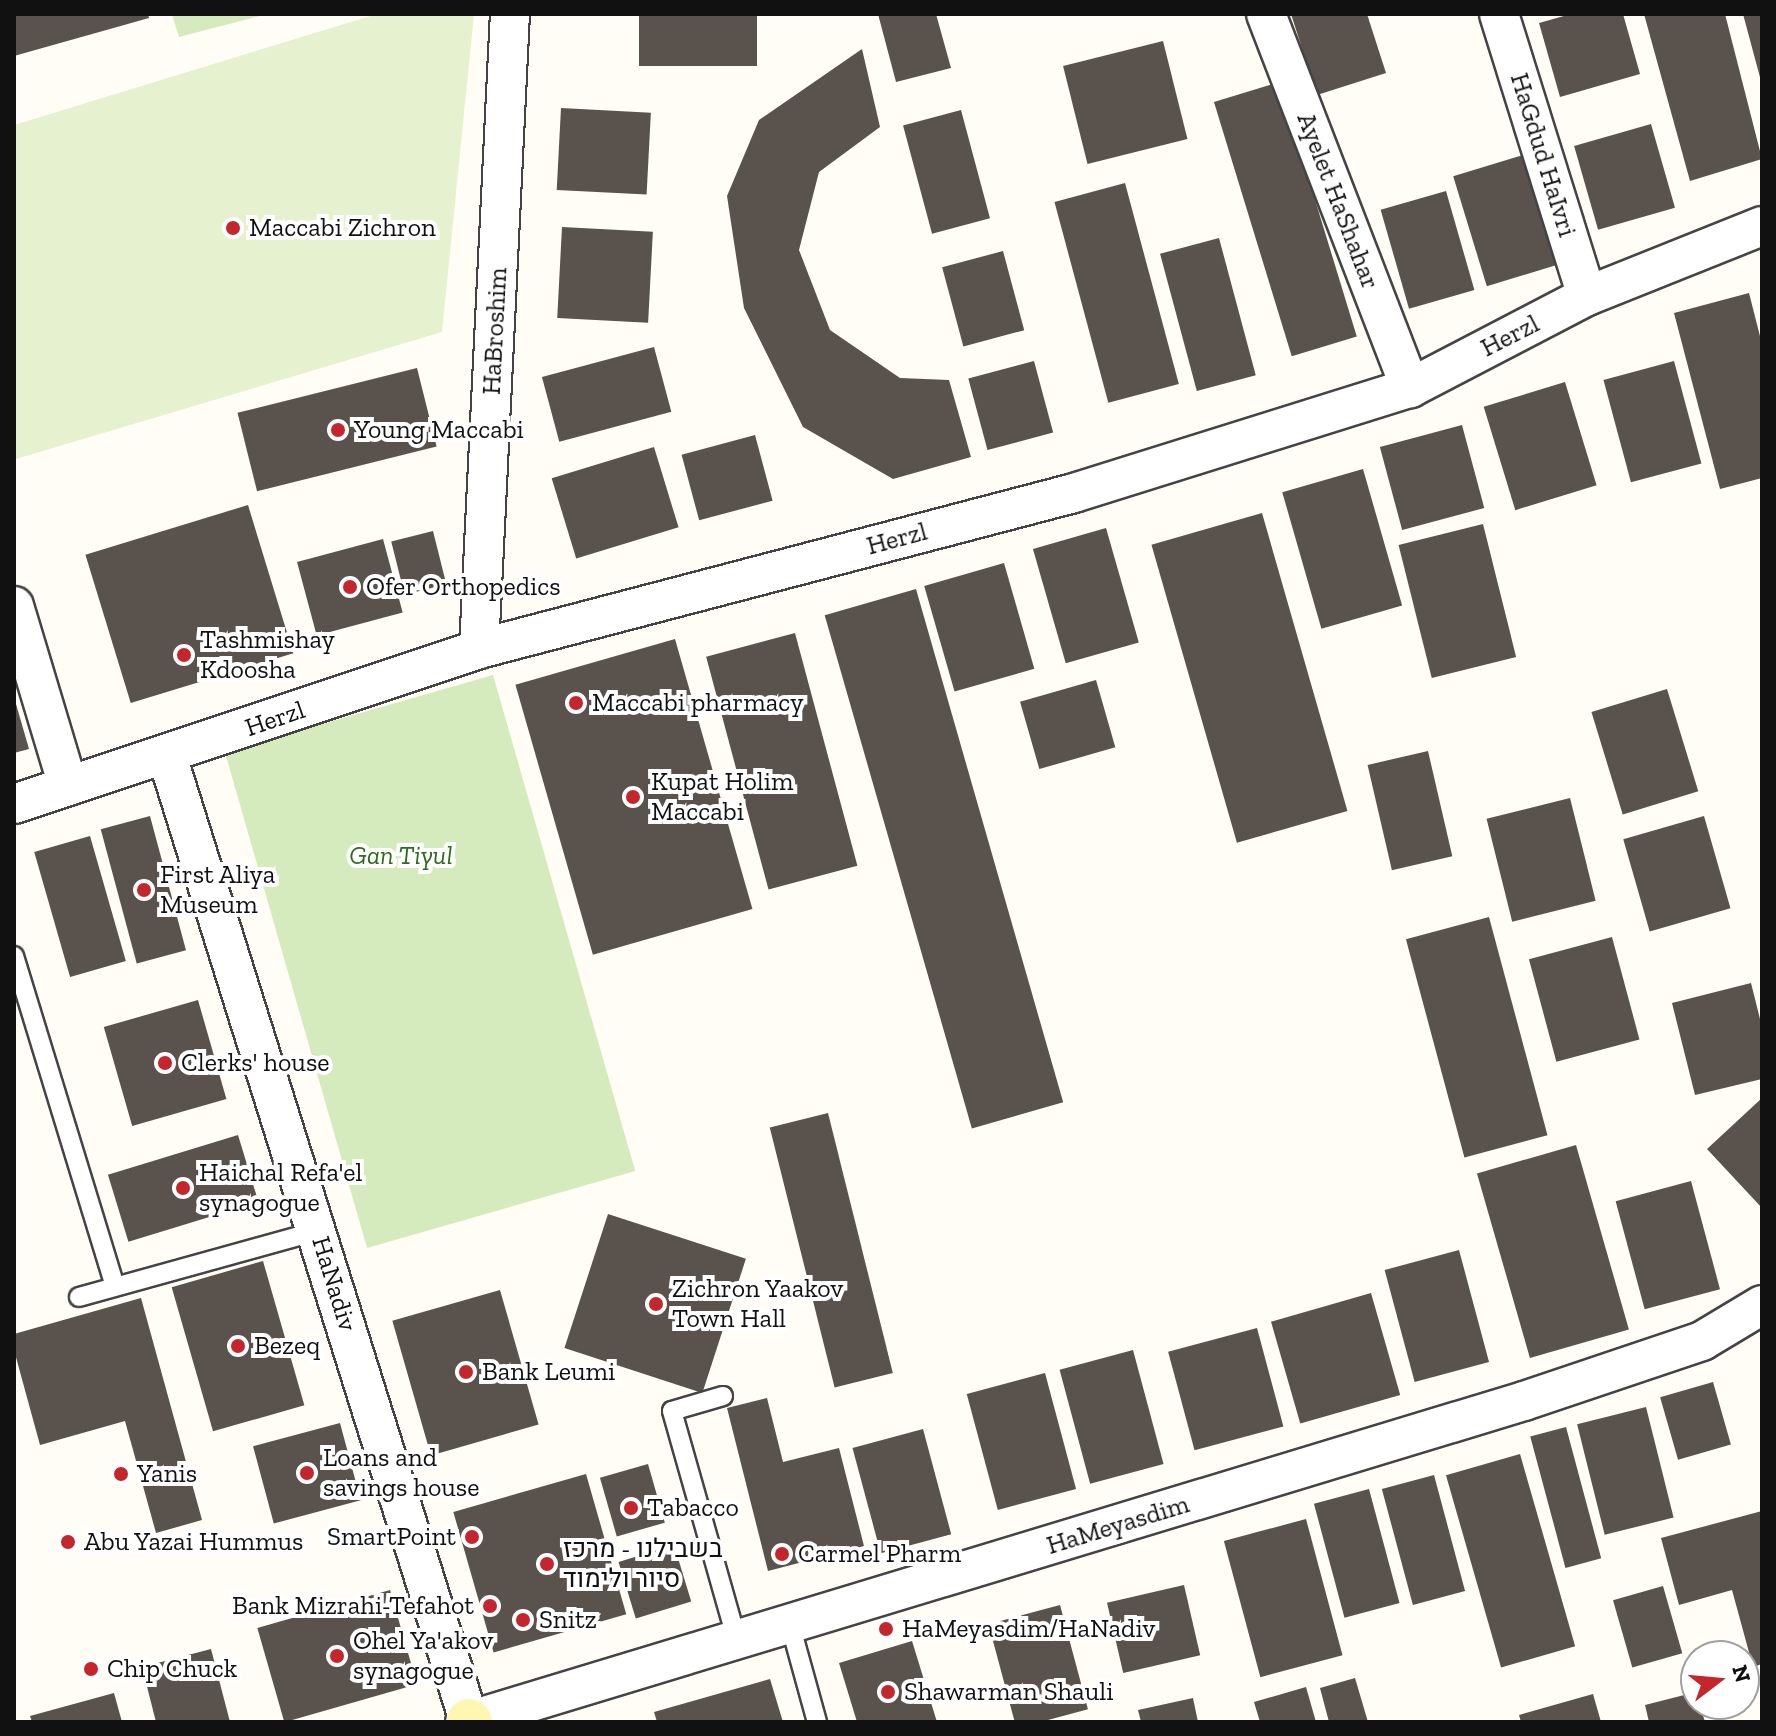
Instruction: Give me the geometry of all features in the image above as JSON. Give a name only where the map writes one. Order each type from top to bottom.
[{"type":"street","name":"HaBroshim","points":[[479,649],[510,14]]},
{"type":"street","name":"Ayelet HaShahar","points":[[1266,14],[1410,388]]},
{"type":"street","name":"HaGdud HaIvri","points":[[1499,14],[1587,296]]},
{"type":"street","name":"Herzl","points":[[14,804],[167,756],[479,649],[1074,493],[1410,388],[1587,296],[1762,226]]},
{"type":"street","points":[[14,606],[68,786]]},
{"type":"street","name":"HaNadiv","points":[[167,756],[468,1722]]},
{"type":"street","name":"HaMeyasdim","points":[[468,1722],[1524,1401],[1702,1341],[1762,1305]]},
{"type":"lane","points":[[14,956],[115,1286]]},
{"type":"lane","points":[[79,1297],[317,1231]]},
{"type":"lane","points":[[723,1396],[672,1411],[737,1640]]},
{"type":"lane","points":[[790,1624],[817,1722]]},
{"type":"green space","points":[[172,14],[268,14],[179,37]]},
{"type":"green space","name":"Maccabi Zichron","points":[[377,14],[474,14],[442,332],[16,459],[14,125]]},
{"type":"green space","name":"Gan Tiyul","points":[[493,675],[635,1171],[367,1248],[225,752]]},
{"type":"building","points":[[14,14],[148,14],[149,18],[14,56]]},
{"type":"building","points":[[639,14],[757,14],[757,66],[639,66]]},
{"type":"building","points":[[878,14],[936,14],[951,68],[896,82]]},
{"type":"building","points":[[1291,14],[1367,14],[1386,73],[1317,95]]},
{"type":"building","points":[[1571,14],[1623,14],[1640,74],[1560,97],[1539,23]]},
{"type":"building","points":[[1644,14],[1725,14],[1762,159],[1690,181]]},
{"type":"building","points":[[1743,14],[1762,14],[1762,81],[1761,81]]},
{"type":"building","points":[[1163,41],[1187,139],[1087,164],[1063,66]]},
{"type":"building","points":[[862,49],[880,127],[819,172],[799,250],[830,330],[900,378],[949,380],[971,457],[893,479],[803,427],[744,308],[727,196],[759,120]]},
{"type":"building","points":[[1279,82],[1357,336],[1292,356],[1214,102]]},
{"type":"building","points":[[561,108],[651,113],[647,195],[557,190]]},
{"type":"building","points":[[961,110],[990,218],[932,234],[903,126]]},
{"type":"building","points":[[1651,124],[1675,208],[1598,230],[1574,146]]},
{"type":"building","points":[[1523,155],[1557,265],[1487,286],[1453,176]]},
{"type":"building","points":[[1125,183],[1179,384],[1108,403],[1054,202]]},
{"type":"building","points":[[1446,191],[1474,290],[1409,309],[1381,210]]},
{"type":"building","points":[[562,227],[653,232],[648,323],[557,318]]},
{"type":"building","points":[[1219,238],[1256,375],[1197,391],[1160,254]]},
{"type":"building","points":[[1003,251],[1024,330],[963,347],[942,267]]},
{"type":"building","points":[[1749,293],[1762,344],[1762,478],[1720,489],[1674,313]]},
{"type":"building","points":[[654,347],[671,412],[559,442],[542,377]]},
{"type":"building","points":[[1034,361],[1053,432],[987,450],[968,379]]},
{"type":"building","points":[[1674,361],[1701,463],[1631,482],[1603,380]]},
{"type":"building","name":"Young Maccabi","points":[[417,368],[437,447],[257,491],[237,413]]},
{"type":"building","points":[[1565,382],[1597,485],[1515,510],[1484,407]]},
{"type":"building","points":[[1462,425],[1484,508],[1402,530],[1380,447]]},
{"type":"building","points":[[755,435],[773,501],[699,520],[682,455]]},
{"type":"building","points":[[654,447],[679,527],[576,559],[552,478]]},
{"type":"building","points":[[1363,469],[1402,605],[1321,629],[1282,492]]},
{"type":"building","points":[[248,505],[293,653],[131,703],[85,555]]},
{"type":"building","points":[[1262,513],[1347,811],[1237,843],[1151,545]]},
{"type":"building","points":[[1483,524],[1516,657],[1432,678],[1399,545]]},
{"type":"building","points":[[1106,528],[1139,642],[1066,663],[1033,549]]},
{"type":"building","points":[[433,531],[446,584],[405,595],[391,541]]},
{"type":"building","name":"Ofer Orthopedics","points":[[383,539],[403,612],[317,635],[297,562]]},
{"type":"building","points":[[1004,563],[1034,669],[955,692],[924,586]]},
{"type":"building","points":[[916,589],[1063,1102],[972,1128],[825,615]]},
{"type":"building","points":[[795,633],[857,866],[769,890],[706,657]]},
{"type":"building","name":"Kupat Holim Maccabi","points":[[675,639],[752,909],[593,955],[515,685]]},
{"type":"building","points":[[1096,680],[1115,747],[1039,769],[1020,702]]},
{"type":"building","points":[[1667,689],[1698,791],[1623,814],[1591,712]]},
{"type":"building","points":[[14,697],[29,749],[14,753]]},
{"type":"building","points":[[1428,751],[1452,856],[1392,870],[1368,765]]},
{"type":"building","points":[[1570,798],[1596,901],[1512,922],[1487,819]]},
{"type":"building","name":"First Aliya Museum","points":[[150,816],[186,950],[137,963],[101,829]]},
{"type":"building","points":[[1704,816],[1730,908],[1650,931],[1623,839]]},
{"type":"building","points":[[90,836],[126,961],[70,977],[34,852]]},
{"type":"building","points":[[1489,917],[1547,1135],[1464,1158],[1406,939]]},
{"type":"building","points":[[1612,937],[1639,1039],[1556,1062],[1529,959]]},
{"type":"building","points":[[1751,983],[1762,1027],[1762,1079],[1695,1095],[1672,1003]]},
{"type":"building","name":"Clerks' house","points":[[198,1000],[226,1099],[132,1126],[104,1027]]},
{"type":"building","points":[[1762,1098],[1762,1208],[1707,1149]]},
{"type":"building","points":[[828,1113],[893,1373],[835,1388],[770,1128]]},
{"type":"building","name":"Haichal Refa'el synagogue","points":[[238,1135],[258,1202],[128,1242],[108,1175]]},
{"type":"building","points":[[1576,1145],[1629,1330],[1530,1358],[1477,1173]]},
{"type":"building","points":[[1691,1181],[1720,1289],[1645,1309],[1616,1201]]},
{"type":"building","name":"Zichron Yaakov Town Hall","points":[[608,1214],[746,1259],[702,1393],[564,1348]]},
{"type":"building","points":[[1459,1250],[1489,1362],[1415,1382],[1385,1270]]},
{"type":"building","name":"Bezeq","points":[[263,1261],[304,1405],[213,1431],[172,1287]]},
{"type":"building","name":"Bank Leumi","points":[[500,1290],[539,1425],[431,1455],[392,1321]]},
{"type":"building","points":[[1371,1293],[1400,1395],[1300,1424],[1271,1322]]},
{"type":"building","points":[[141,1298],[202,1520],[156,1533],[125,1421],[40,1445],[14,1350],[14,1334]]},
{"type":"building","points":[[1257,1328],[1283,1427],[1195,1450],[1168,1352]]},
{"type":"building","points":[[1133,1350],[1164,1464],[1090,1484],[1060,1370]]},
{"type":"building","points":[[1045,1373],[1076,1489],[998,1510],[967,1394]]},
{"type":"building","points":[[1713,1382],[1731,1444],[1678,1460],[1660,1397]]},
{"type":"building","points":[[767,1398],[783,1462],[839,1448],[864,1546],[768,1571],[727,1408]]},
{"type":"building","points":[[1646,1407],[1674,1518],[1605,1535],[1577,1424]]},
{"type":"building","name":"Loans and savings house","points":[[340,1423],[361,1500],[274,1524],[253,1446]]},
{"type":"building","points":[[1566,1427],[1601,1558],[1565,1568],[1530,1437]]},
{"type":"building","points":[[923,1429],[951,1534],[881,1553],[852,1448]]},
{"type":"building","points":[[1520,1454],[1575,1646],[1501,1667],[1446,1475]]},
{"type":"building","points":[[648,1464],[665,1523],[617,1536],[600,1478]]},
{"type":"building","points":[[586,1474],[626,1614],[494,1652],[453,1512]]},
{"type":"building","points":[[1434,1475],[1465,1591],[1413,1605],[1382,1489]]},
{"type":"building","points":[[1369,1489],[1400,1603],[1344,1618],[1314,1504]]},
{"type":"building","points":[[1762,1511],[1762,1664],[1760,1640],[1746,1640],[1732,1590],[1679,1605],[1661,1538]]},
{"type":"building","points":[[1306,1519],[1342,1655],[1260,1677],[1224,1541]]},
{"type":"building","points":[[674,1545],[691,1601],[636,1618],[619,1562]]},
{"type":"building","points":[[1184,1585],[1200,1655],[1123,1673],[1107,1603]]},
{"type":"building","points":[[1663,1586],[1680,1654],[1632,1668],[1613,1600]]},
{"type":"building","name":"Ohel Ya'akov synagogue","points":[[390,1590],[417,1684],[284,1722],[257,1628]]},
{"type":"building","points":[[1060,1605],[1088,1709],[1041,1722],[1015,1722],[989,1624]]},
{"type":"building","name":"Shawarman Shauli","points":[[912,1641],[937,1722],[857,1722],[839,1663]]},
{"type":"building","points":[[211,1649],[230,1722],[156,1722],[142,1667]]},
{"type":"building","points":[[1355,1678],[1368,1722],[1329,1722],[1320,1688]]},
{"type":"building","points":[[770,1679],[783,1722],[657,1722],[654,1712]]},
{"type":"building","points":[[1306,1687],[1316,1722],[1260,1722],[1254,1702]]},
{"type":"building","points":[[114,1693],[122,1722],[32,1722],[30,1716]]},
{"type":"building","points":[[1593,1694],[1601,1722],[1521,1722],[1519,1715]]},
{"type":"building","points":[[1680,1696],[1680,1720],[1705,1722],[1649,1722],[1645,1705]]},
{"type":"building","points":[[1193,1698],[1198,1722],[1141,1722],[1138,1710]]},
{"type":"place","name":"Maccabi Zichron","points":[[233,228]]},
{"type":"place","name":"Young Maccabi","points":[[338,430]]},
{"type":"place","name":"Ofer Orthopedics","points":[[350,587]]},
{"type":"place","name":"Tashmishay Kdoosha","points":[[184,655]]},
{"type":"place","name":"Maccabi pharmacy","points":[[576,703]]},
{"type":"place","name":"Kupat Holim Maccabi","points":[[633,797]]},
{"type":"place","name":"First Aliya Museum","points":[[144,890]]},
{"type":"place","name":"Clerks' house","points":[[165,1063]]},
{"type":"place","name":"Haichal Refa'el synagogue","points":[[183,1188]]},
{"type":"place","name":"Zichron Yaakov Town Hall","points":[[656,1304]]},
{"type":"place","name":"Bezeq","points":[[238,1346]]},
{"type":"place","name":"Bank Leumi","points":[[466,1372]]},
{"type":"place","name":"Loans and savings house","points":[[307,1473]]},
{"type":"place","name":"Yanis","points":[[121,1474]]},
{"type":"place","name":"Tabacco","points":[[631,1508]]},
{"type":"place","name":"SmartPoint","points":[[472,1537]]},
{"type":"place","name":"Abu Yazai Hummus","points":[[68,1542]]},
{"type":"place","name":"Carmel Pharm","points":[[782,1554]]},
{"type":"place","name":"בשבילנו - מרכז סיור ולימוד","points":[[547,1564]]},
{"type":"place","name":"Bank Mizrahi-Tefahot","points":[[490,1606]]},
{"type":"place","name":"Snitz","points":[[523,1620]]},
{"type":"place","name":"HaMeyasdim/HaNadiv","points":[[886,1629]]},
{"type":"place","name":"Ohel Ya'akov synagogue","points":[[337,1656]]},
{"type":"place","name":"Chip Chuck","points":[[91,1669]]},
{"type":"place","name":"Shawarman Shauli","points":[[888,1692]]}]
